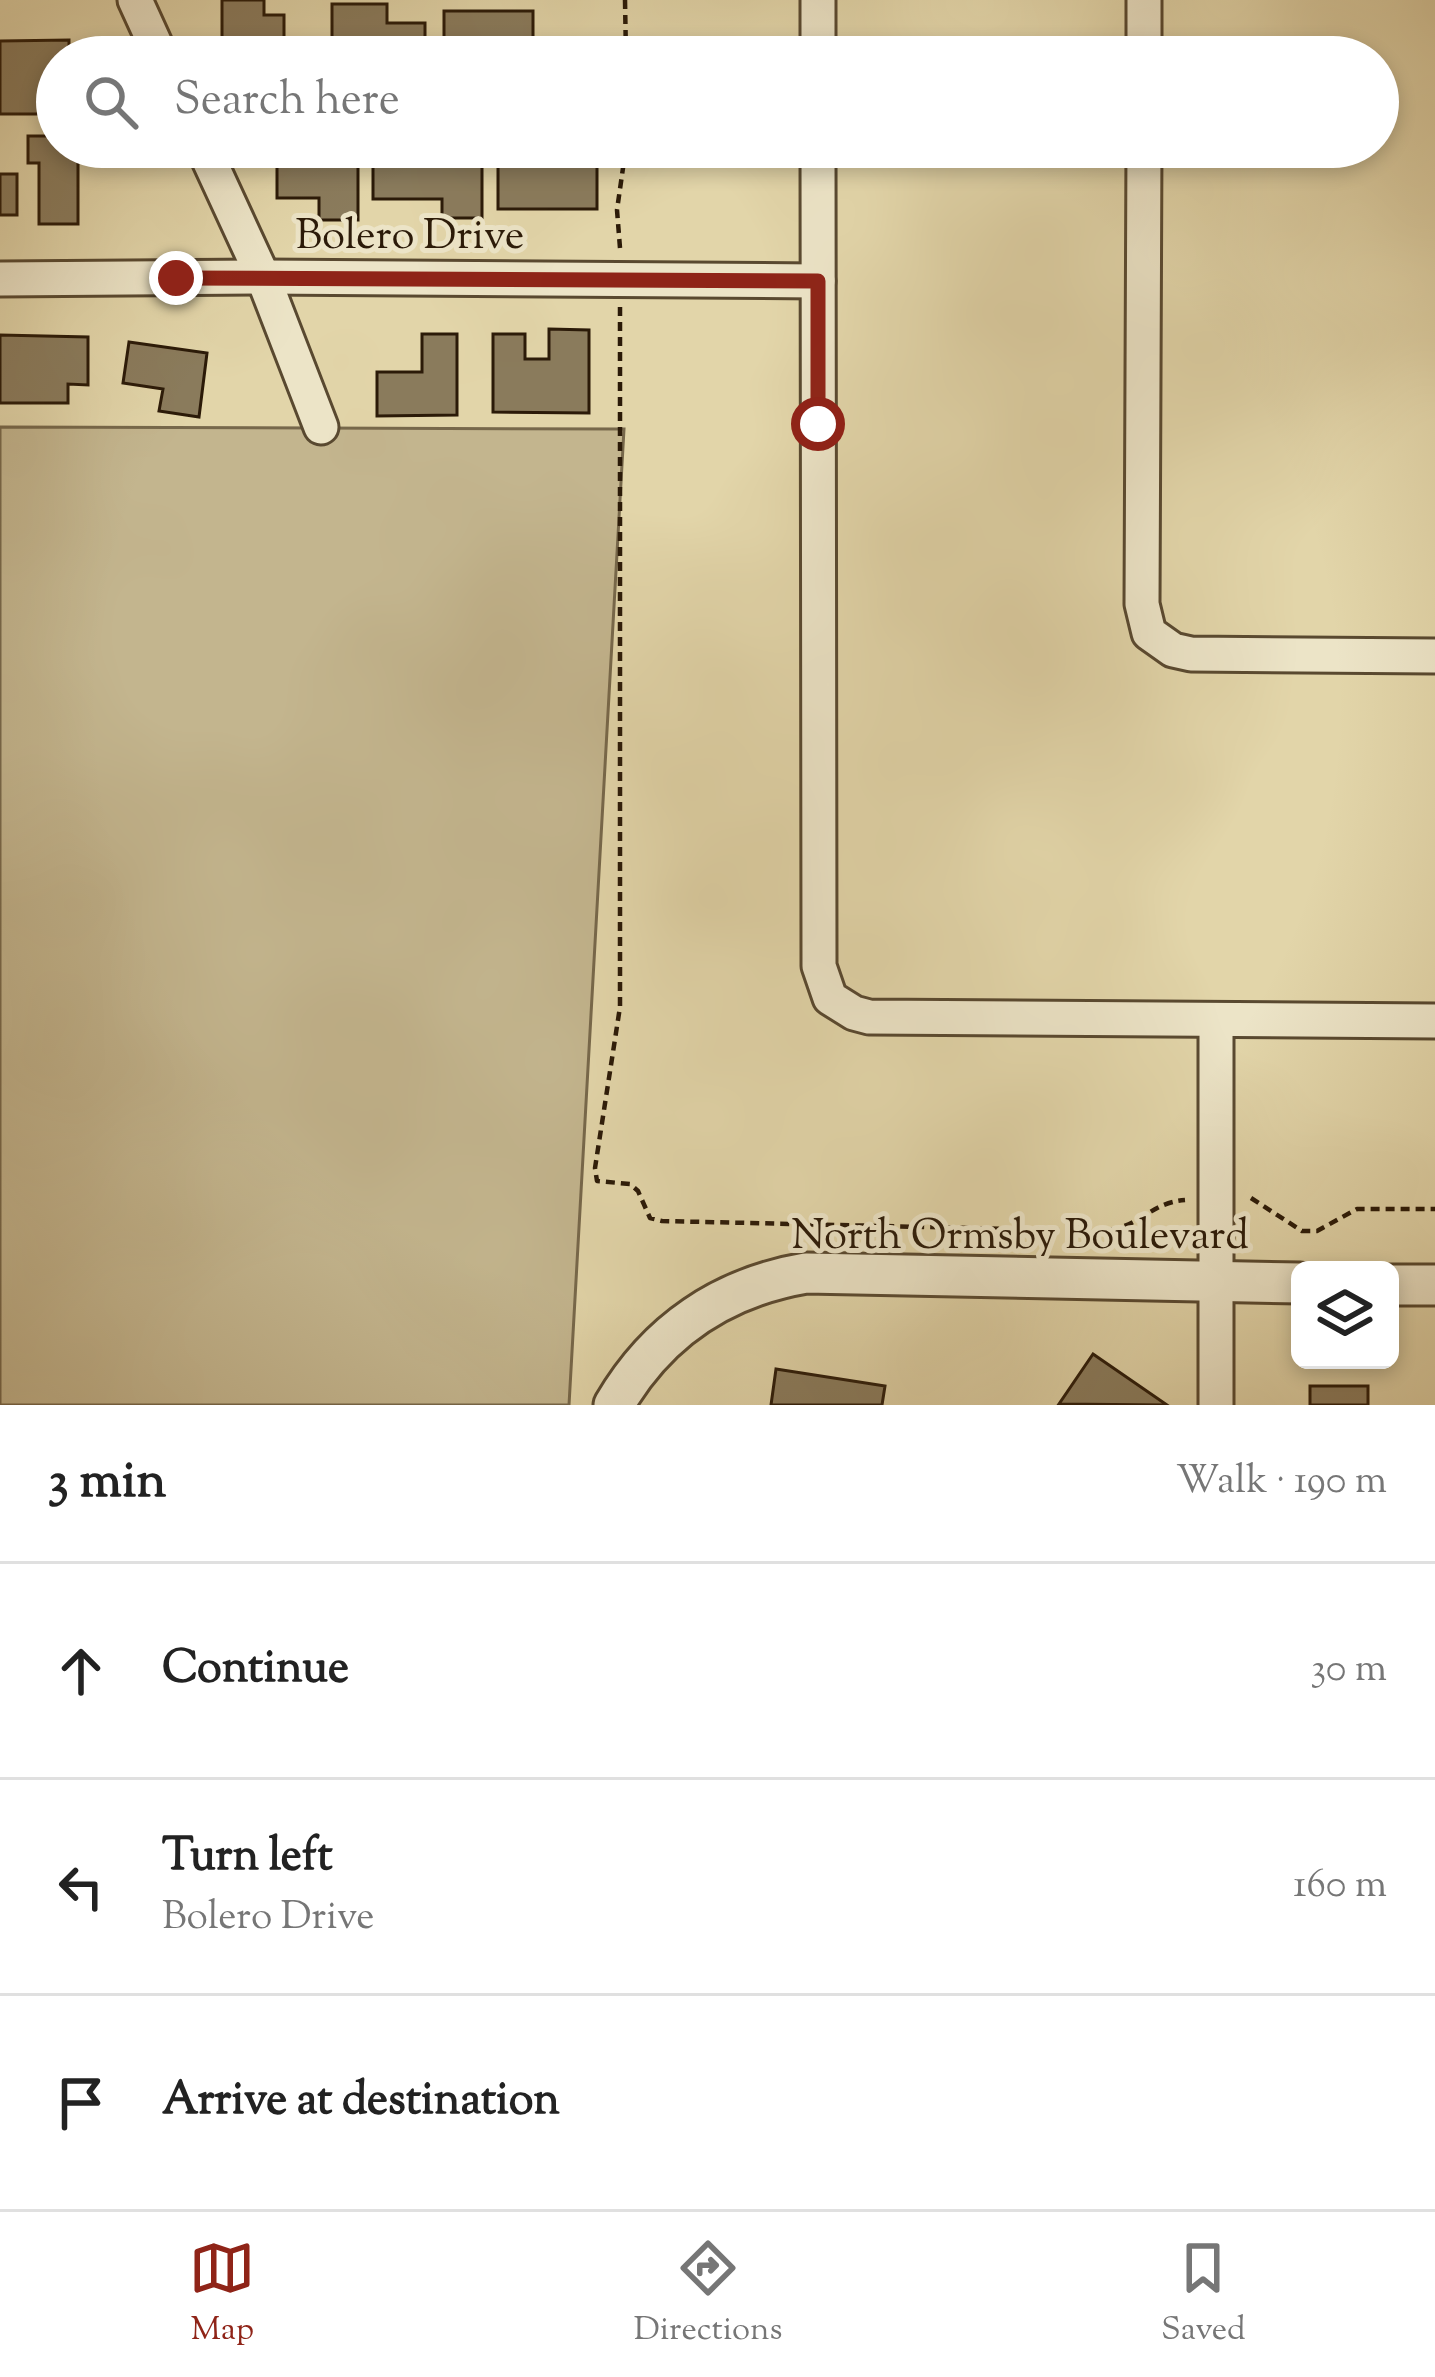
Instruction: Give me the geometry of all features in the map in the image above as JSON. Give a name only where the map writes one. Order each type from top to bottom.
[{"type":"street","points":[[135,0],[151,36]]},
{"type":"street","points":[[818,0],[818,36]]},
{"type":"street","points":[[1144,0],[1144,36]]},
{"type":"street","points":[[213,168],[263,277],[320,427]]},
{"type":"street","points":[[818,168],[819,966],[830,998],[869,1017],[1435,1021]]},
{"type":"street","points":[[1144,168],[1142,604],[1149,633],[1173,650],[1191,653],[1435,656]]},
{"type":"street","name":"Bolero Drive","points":[[0,279],[818,281]]},
{"type":"street","points":[[1216,1020],[1216,1405]]},
{"type":"street","name":"North Ormsby Boulevard","points":[[622,1392],[666,1338],[704,1308],[776,1278],[806,1273],[1291,1283]]},
{"type":"street","points":[[1399,1285],[1435,1286]]},
{"type":"path","points":[[626,0],[626,36]]},
{"type":"path","points":[[620,253],[617,210],[623,168]]},
{"type":"path","points":[[620,306],[620,1007],[595,1168],[597,1181],[630,1184],[650,1218],[662,1221],[1101,1231],[1130,1227],[1156,1208],[1185,1200]]},
{"type":"path","points":[[1251,1198],[1302,1231],[1317,1231],[1357,1209],[1435,1209]]},
{"type":"shaded area","points":[[0,427],[624,429],[569,1405],[0,1405]]},
{"type":"building","points":[[222,0],[264,0],[264,15],[284,15],[284,36],[222,36]]},
{"type":"building","points":[[332,4],[387,4],[387,23],[425,23],[425,36],[332,36]]},
{"type":"building","points":[[444,11],[533,11],[533,36],[444,36]]},
{"type":"building","points":[[36,40],[36,114],[0,114],[0,41]]},
{"type":"building","points":[[28,136],[36,136],[36,163],[28,163]]},
{"type":"building","points":[[39,168],[78,168],[78,224],[39,224]]},
{"type":"building","points":[[277,168],[358,168],[358,220],[319,220],[319,198],[277,198]]},
{"type":"building","points":[[373,168],[482,168],[482,218],[442,218],[442,199],[373,199]]},
{"type":"building","points":[[498,168],[597,168],[597,209],[498,209]]},
{"type":"building","points":[[0,174],[17,174],[17,215],[0,215]]},
{"type":"building","points":[[549,329],[589,330],[589,413],[493,412],[493,334],[525,334],[525,359],[549,359]]},
{"type":"building","points":[[422,334],[457,334],[457,415],[377,416],[377,372],[422,372]]},
{"type":"building","points":[[0,335],[88,337],[88,385],[68,384],[68,403],[0,403]]},
{"type":"building","points":[[129,342],[207,353],[199,417],[159,411],[163,389],[123,383]]},
{"type":"building","points":[[1093,1354],[1167,1405],[1059,1404]]},
{"type":"building","points":[[776,1369],[885,1386],[882,1405],[771,1405]]},
{"type":"building","points":[[1310,1386],[1368,1386],[1368,1405],[1310,1405]]},
{"type":"route","points":[[176,278],[818,281],[818,424]]}]
